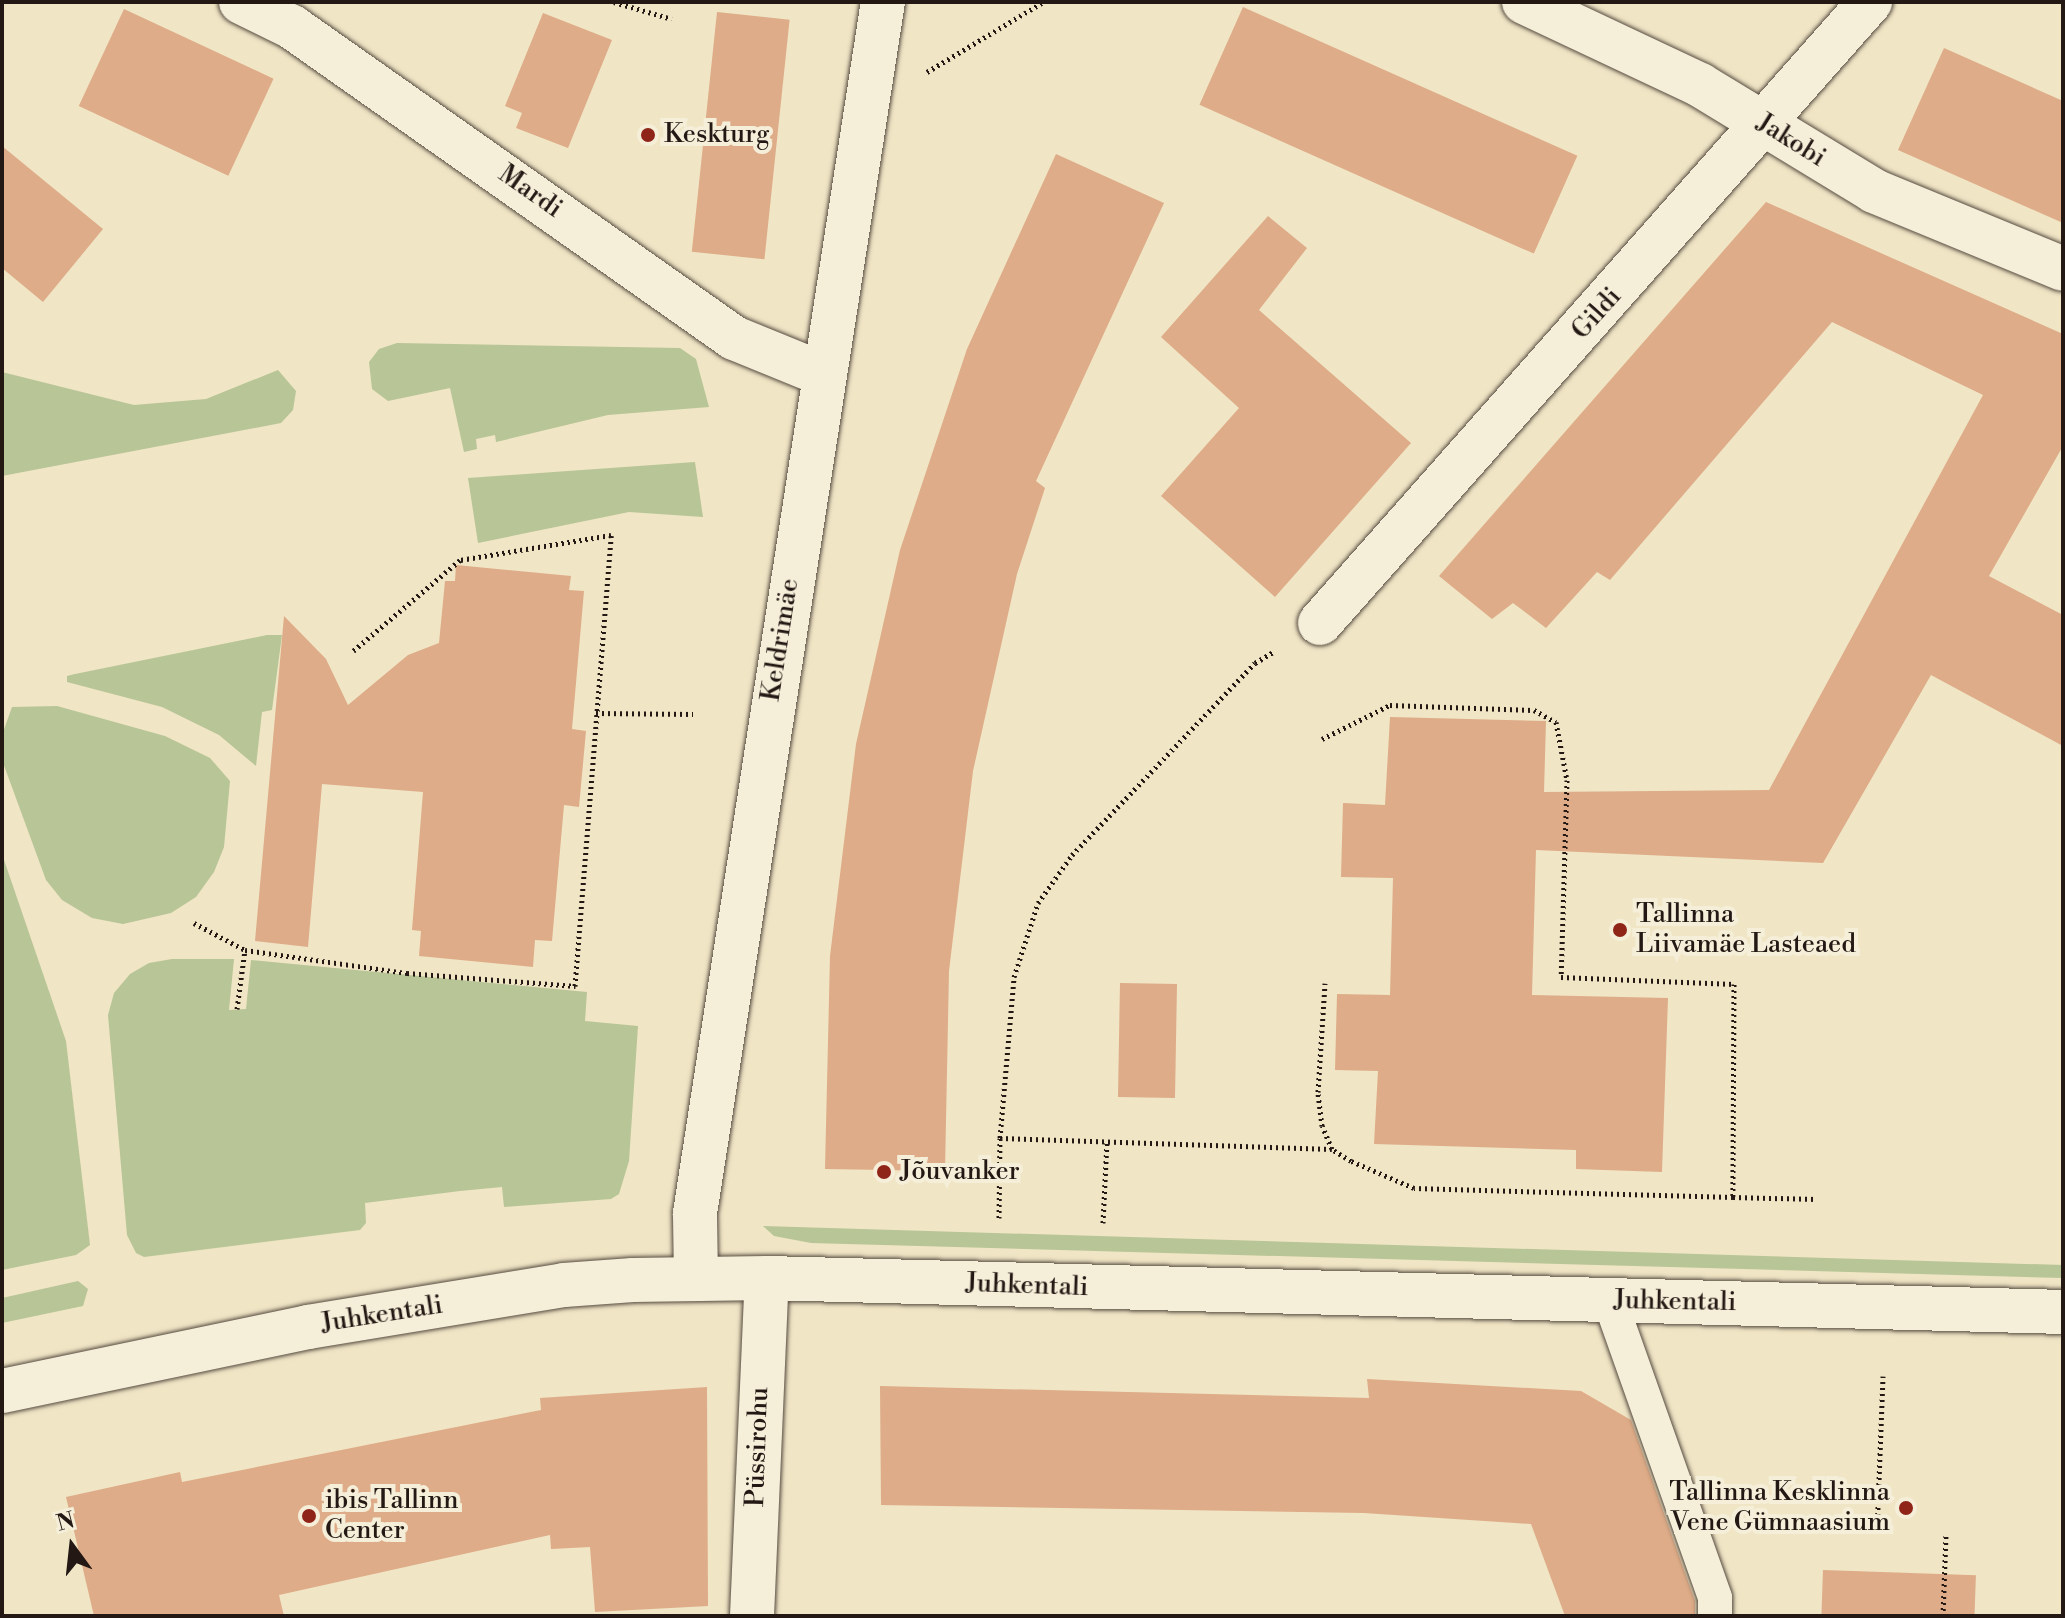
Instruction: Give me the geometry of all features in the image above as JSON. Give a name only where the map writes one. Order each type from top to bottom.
[{"type":"street","name":"Mardi","points":[[241,2],[292,27],[734,338],[822,374]]},
{"type":"street","name":"Keldrimäe","points":[[696,1279],[695,1213],[822,374],[883,2]]},
{"type":"street","name":"Jakobi","points":[[1524,2],[1700,85],[1874,191],[2063,269]]},
{"type":"street","name":"Gildi","points":[[1320,623],[1766,125],[1870,2]]},
{"type":"street","name":"Juhkentali","points":[[2,1391],[308,1327],[564,1285],[696,1279],[767,1278],[2063,1312]]},
{"type":"street","name":"Püssirohu","points":[[752,1616],[767,1278]]},
{"type":"lane","points":[[1610,1301],[1715,1598],[1715,1616]]},
{"type":"path","points":[[614,2],[672,19]]},
{"type":"path","points":[[864,116],[955,53],[1043,2]]},
{"type":"path","points":[[194,923],[245,950],[407,973],[575,986],[611,535],[460,560],[353,651]]},
{"type":"path","points":[[999,1218],[1000,1138],[1014,977],[1038,903],[1072,855],[1255,663],[1320,623]]},
{"type":"path","points":[[1322,739],[1390,705],[1534,710],[1556,722],[1567,780],[1561,977],[1734,984],[1733,1197]]},
{"type":"path","points":[[596,713],[693,714]]},
{"type":"path","points":[[237,1009],[245,950]]},
{"type":"path","points":[[1325,983],[1318,1092],[1332,1149]]},
{"type":"path","points":[[1000,1138],[1332,1149],[1414,1188],[1816,1199]]},
{"type":"path","points":[[1103,1223],[1107,1141]]},
{"type":"path","points":[[1877,1533],[1883,1376]]},
{"type":"path","points":[[1943,1616],[1946,1535]]},
{"type":"green space","points":[[397,343],[680,348],[696,359],[709,407],[608,415],[496,442],[495,435],[476,439],[477,449],[464,452],[450,388],[388,401],[372,389],[369,362],[379,349]]},
{"type":"green space","points":[[278,370],[296,391],[293,410],[281,423],[2,476],[2,372],[134,405],[206,399]]},
{"type":"green space","points":[[695,462],[703,517],[629,512],[478,543],[468,478]]},
{"type":"green space","points":[[267,635],[282,635],[272,710],[262,712],[256,766],[219,735],[162,707],[67,682],[67,676],[75,674]]},
{"type":"green space","points":[[57,706],[165,736],[210,758],[230,781],[224,847],[214,872],[196,897],[171,913],[123,924],[92,918],[62,900],[46,880],[2,760],[2,735],[12,707]]},
{"type":"green space","points":[[2,854],[66,1041],[90,1245],[76,1255],[2,1270]]},
{"type":"green space","points":[[172,959],[234,959],[229,1010],[246,1009],[251,960],[587,992],[585,1021],[638,1026],[629,1161],[619,1194],[611,1199],[504,1207],[502,1187],[460,1191],[365,1203],[366,1223],[360,1230],[144,1257],[136,1253],[127,1235],[108,1015],[114,993],[130,974],[149,963]]},
{"type":"green space","points":[[763,1226],[2063,1265],[2063,1278],[811,1243],[774,1236]]},
{"type":"green space","points":[[78,1281],[88,1289],[83,1306],[2,1323],[2,1298]]},
{"type":"building","points":[[1243,7],[1577,156],[1534,254],[1199,105]]},
{"type":"building","points":[[124,9],[274,79],[228,176],[79,106]]},
{"type":"building","points":[[717,12],[790,20],[764,259],[692,252]]},
{"type":"building","points":[[543,13],[612,40],[568,148],[516,128],[522,113],[505,106]]},
{"type":"building","points":[[1944,48],[2063,101],[2063,223],[1898,150]]},
{"type":"building","points":[[2,146],[103,229],[43,302],[2,268]]},
{"type":"building","points":[[1056,154],[1164,203],[1036,481],[1045,488],[1017,574],[973,771],[949,971],[945,1171],[825,1169],[830,956],[856,744],[900,550],[967,349]]},
{"type":"building","points":[[1766,202],[2063,334],[2063,446],[1989,576],[2063,615],[2063,746],[1931,675],[1823,863],[1536,850],[1532,995],[1668,998],[1662,1172],[1576,1169],[1576,1150],[1374,1144],[1378,1071],[1335,1070],[1337,994],[1390,995],[1393,878],[1341,877],[1343,803],[1385,805],[1390,717],[1546,721],[1544,792],[1769,790],[1983,395],[1832,322],[1610,580],[1597,572],[1546,628],[1513,603],[1492,619],[1439,576]]},
{"type":"building","points":[[1268,216],[1307,248],[1259,310],[1411,443],[1275,597],[1161,496],[1239,408],[1161,337]]},
{"type":"building","points":[[456,565],[571,576],[569,590],[584,591],[572,729],[586,731],[579,807],[564,805],[552,941],[535,940],[533,967],[419,956],[421,931],[412,930],[423,792],[322,784],[308,947],[255,941],[284,616],[326,659],[348,705],[408,655],[439,643],[445,581],[455,581]]},
{"type":"building","points":[[1120,983],[1177,984],[1175,1098],[1118,1097]]},
{"type":"building","points":[[1367,1379],[1581,1391],[1631,1420],[1695,1601],[1695,1616],[1565,1616],[1531,1524],[1364,1513],[881,1505],[880,1386],[1369,1398]]},
{"type":"building","name":"ibis Tallinn Center","points":[[707,1387],[708,1606],[595,1612],[590,1547],[551,1549],[550,1535],[279,1595],[284,1616],[94,1616],[66,1497],[180,1472],[182,1482],[541,1410],[540,1398]]},
{"type":"building","points":[[1823,1570],[1976,1575],[1974,1616],[1821,1616]]},
{"type":"place","name":"Keskturg","points":[[648,135]]},
{"type":"place","name":"Tallinna Liivamäe Lasteaed","points":[[1620,930]]},
{"type":"place","name":"Jõuvanker","points":[[884,1172]]},
{"type":"place","name":"Tallinna Kesklinna Vene Gümnaasium","points":[[1906,1508]]},
{"type":"place","name":"ibis Tallinn Center","points":[[309,1516]]}]
